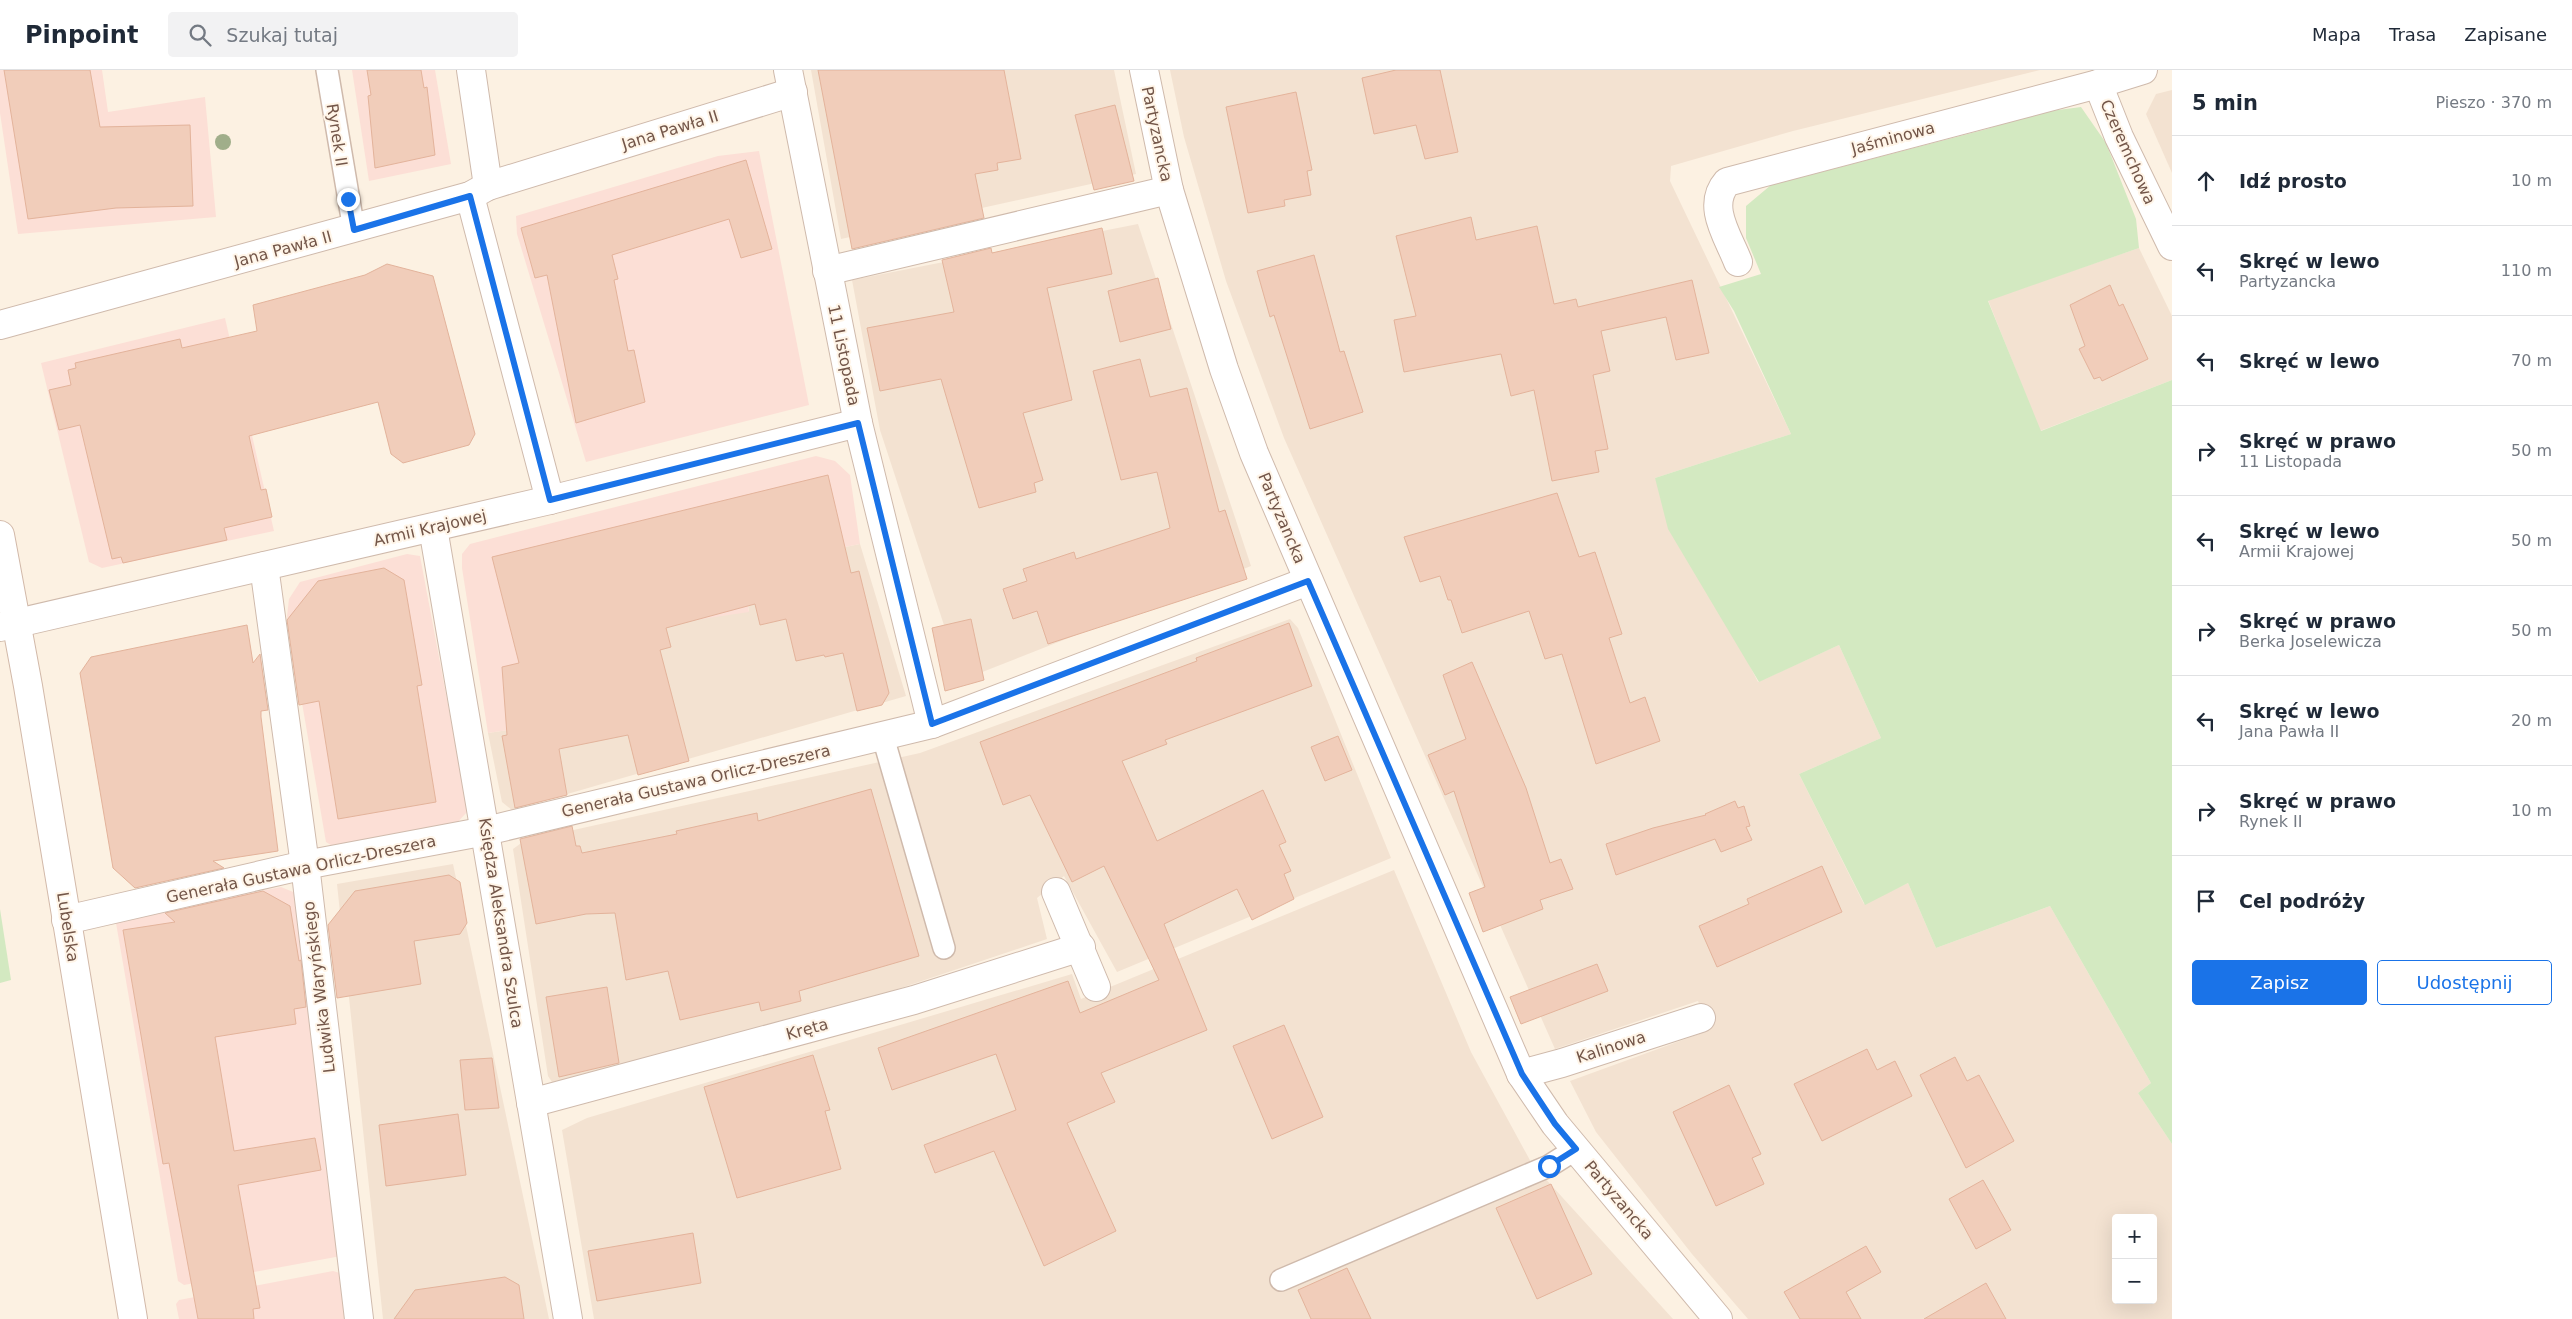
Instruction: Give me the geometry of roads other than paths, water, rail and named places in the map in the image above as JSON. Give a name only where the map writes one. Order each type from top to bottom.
[{"type":"street","points":[[471,70],[479,191],[550,500]]},
{"type":"street","name":"Partyzancka","points":[[1144,70],[1169,190],[1224,369],[1250,444],[1522,1074],[1555,1124],[1718,1319]]},
{"type":"street","name":"Jaśminowa","points":[[1738,262],[1716,208],[1718,192],[1727,182],[2098,84],[2143,70]]},
{"type":"street","name":"Jana Pawła II","points":[[0,325],[354,230],[479,191],[790,81]]},
{"type":"street","name":"11 Listopada","points":[[790,81],[858,423],[932,724]]},
{"type":"street","name":"Czeremchowa","points":[[2098,84],[2118,136],[2172,246]]},
{"type":"street","points":[[827,271],[1169,190]]},
{"type":"street","name":"Armii Krajowej","points":[[8,625],[433,528],[858,423]]},
{"type":"street","name":"Księdza Aleksandra Szulca","points":[[433,528],[568,1319]]},
{"type":"street","name":"Lubelska","points":[[0,535],[8,625],[66,920],[133,1319]]},
{"type":"street","name":"Ludwika Waryńskiego","points":[[264,566],[305,865],[358,1319]]},
{"type":"street","name":"Generała Gustawa Orlicz-Dreszera","points":[[66,920],[305,865],[486,831],[883,738],[932,724],[1308,581]]},
{"type":"street","points":[[1056,892],[1081,947],[1096,987]]},
{"type":"street","name":"Kręta","points":[[531,1103],[914,1000],[1081,947]]},
{"type":"street","name":"Kalinowa","points":[[1522,1074],[1701,1018]]},
{"type":"lane","name":"Rynek II","points":[[327,70],[354,230]]},
{"type":"lane","points":[[883,738],[944,948]]},
{"type":"lane","points":[[1281,1280],[1549,1166],[1576,1149]]}]
